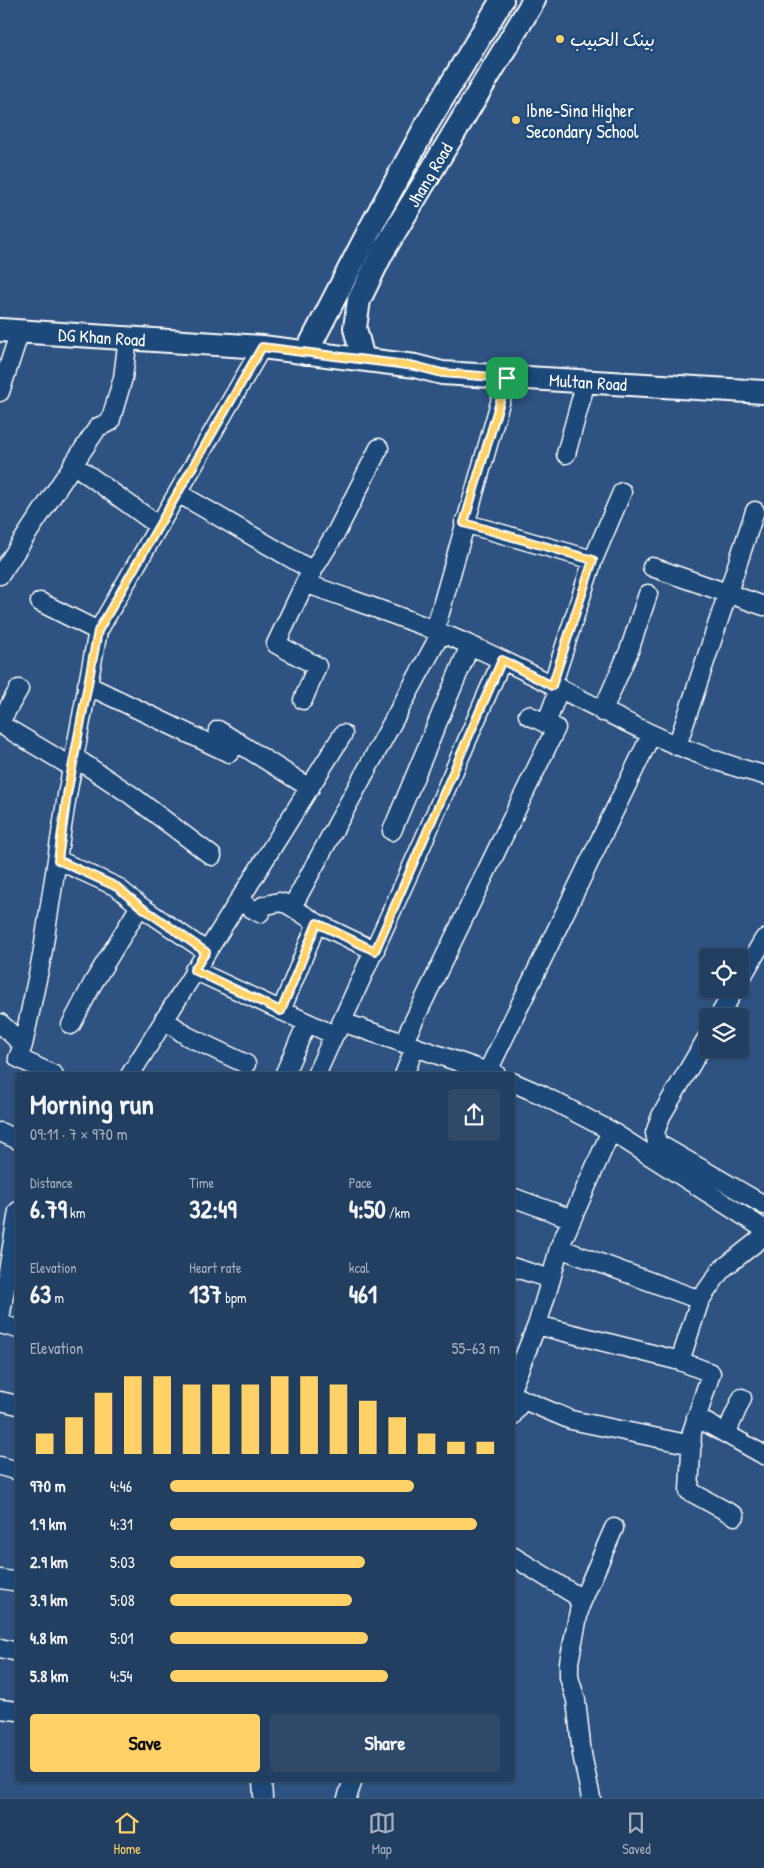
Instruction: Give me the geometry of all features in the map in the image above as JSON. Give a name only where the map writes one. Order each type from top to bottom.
[{"type":"main road","name":"Jhang Road","points":[[306,353],[422,133],[502,0]]},
{"type":"main road","name":"Jhang Road","points":[[364,359],[355,328],[359,300],[382,253],[534,0]]},
{"type":"main road","name":"DG Khan Road","points":[[10,331],[205,343]]},
{"type":"main road","name":"Multan Road","points":[[205,343],[262,347],[364,359],[415,366],[442,373],[764,392]]},
{"type":"main road","name":"Multan Road","points":[[415,366],[444,360],[764,378]]},
{"type":"street","points":[[0,392],[10,331]]},
{"type":"street","points":[[0,575],[98,427],[110,422],[123,378],[128,338]]},
{"type":"street","points":[[45,1072],[18,1058],[24,1045],[42,956],[73,762],[98,631],[262,347]]},
{"type":"street","points":[[292,907],[438,631],[464,523],[507,378]]},
{"type":"street","points":[[566,454],[586,381]]},
{"type":"street","points":[[303,700],[317,666],[276,644],[309,577],[337,531],[379,448]]},
{"type":"street","points":[[73,464],[159,526]]},
{"type":"street","points":[[546,724],[593,560],[622,492]]},
{"type":"street","points":[[178,493],[309,577],[470,645],[651,735],[710,759],[764,775]]},
{"type":"street","points":[[677,746],[755,512]]},
{"type":"street","points":[[464,523],[593,560]]},
{"type":"street","points":[[652,567],[764,606]]},
{"type":"street","points":[[602,712],[629,651],[648,594]]},
{"type":"street","points":[[40,602],[98,631]]},
{"type":"street","points":[[392,831],[470,645]]},
{"type":"street","points":[[317,1072],[375,951],[502,660]]},
{"type":"street","points":[[87,685],[229,754],[238,742]]},
{"type":"street","points":[[19,689],[0,723],[132,795],[212,856]]},
{"type":"street","points":[[404,1072],[409,1045],[556,728],[528,715]]},
{"type":"street","points":[[218,730],[310,788]]},
{"type":"street","points":[[138,1072],[164,1019],[343,734]]},
{"type":"street","points":[[491,1072],[651,735]]},
{"type":"street","points":[[58,860],[117,887],[140,906],[206,952]]},
{"type":"street","points":[[238,901],[260,913],[263,906],[279,902],[375,951]]},
{"type":"street","points":[[71,1025],[93,983],[140,906]]},
{"type":"street","points":[[281,1011],[317,923]]},
{"type":"street","points":[[749,965],[764,939]]},
{"type":"street","points":[[194,970],[307,1023],[409,1045],[484,1072]]},
{"type":"street","points":[[164,1019],[187,1036],[246,1064]]},
{"type":"street","points":[[0,1023],[24,1045]]},
{"type":"street","points":[[285,1072],[307,1023]]},
{"type":"street","points":[[699,1051],[661,1116],[655,1133],[656,1143],[764,1205]]},
{"type":"street","points":[[515,1083],[542,1095],[611,1131],[764,1229]]},
{"type":"street","points":[[611,1131],[559,1248],[552,1279],[516,1394],[571,1420],[692,1445]]},
{"type":"street","points":[[0,1132],[15,1139]]},
{"type":"street","points":[[515,1198],[572,1219]]},
{"type":"street","points":[[680,1361],[700,1300],[721,1270],[764,1236]]},
{"type":"street","points":[[0,1319],[13,1269],[15,1245]]},
{"type":"street","points":[[559,1248],[700,1300]]},
{"type":"street","points":[[515,1268],[552,1279]]},
{"type":"street","points":[[0,1324],[15,1328]]},
{"type":"street","points":[[537,1325],[680,1361],[711,1373],[692,1432],[689,1491],[735,1516]]},
{"type":"street","points":[[726,1434],[742,1398]]},
{"type":"street","points":[[0,1401],[15,1404]]},
{"type":"street","points":[[696,1417],[764,1455]]},
{"type":"street","points":[[0,1466],[15,1470]]},
{"type":"street","points":[[591,1798],[582,1754],[576,1700],[569,1677],[569,1662],[580,1606],[614,1528]]},
{"type":"street","points":[[515,1558],[577,1596],[580,1606]]},
{"type":"street","points":[[0,1579],[15,1582]]},
{"type":"street","points":[[0,1648],[15,1651]]},
{"type":"street","points":[[0,1709],[15,1711]]},
{"type":"street","points":[[262,1782],[263,1798]]},
{"type":"street","points":[[347,1798],[352,1782]]},
{"type":"place","name":"بينک الحبيب","points":[[560,39]]},
{"type":"place","name":"Ibne-Sina Higher Secondary School","points":[[516,120]]},
{"type":"route","points":[[262,347],[415,366],[442,373],[507,378],[464,523],[593,560],[552,686],[502,660],[375,951],[317,923],[281,1011],[194,970],[206,952],[140,906],[117,887],[58,860],[67,795],[98,631],[262,347]]}]
